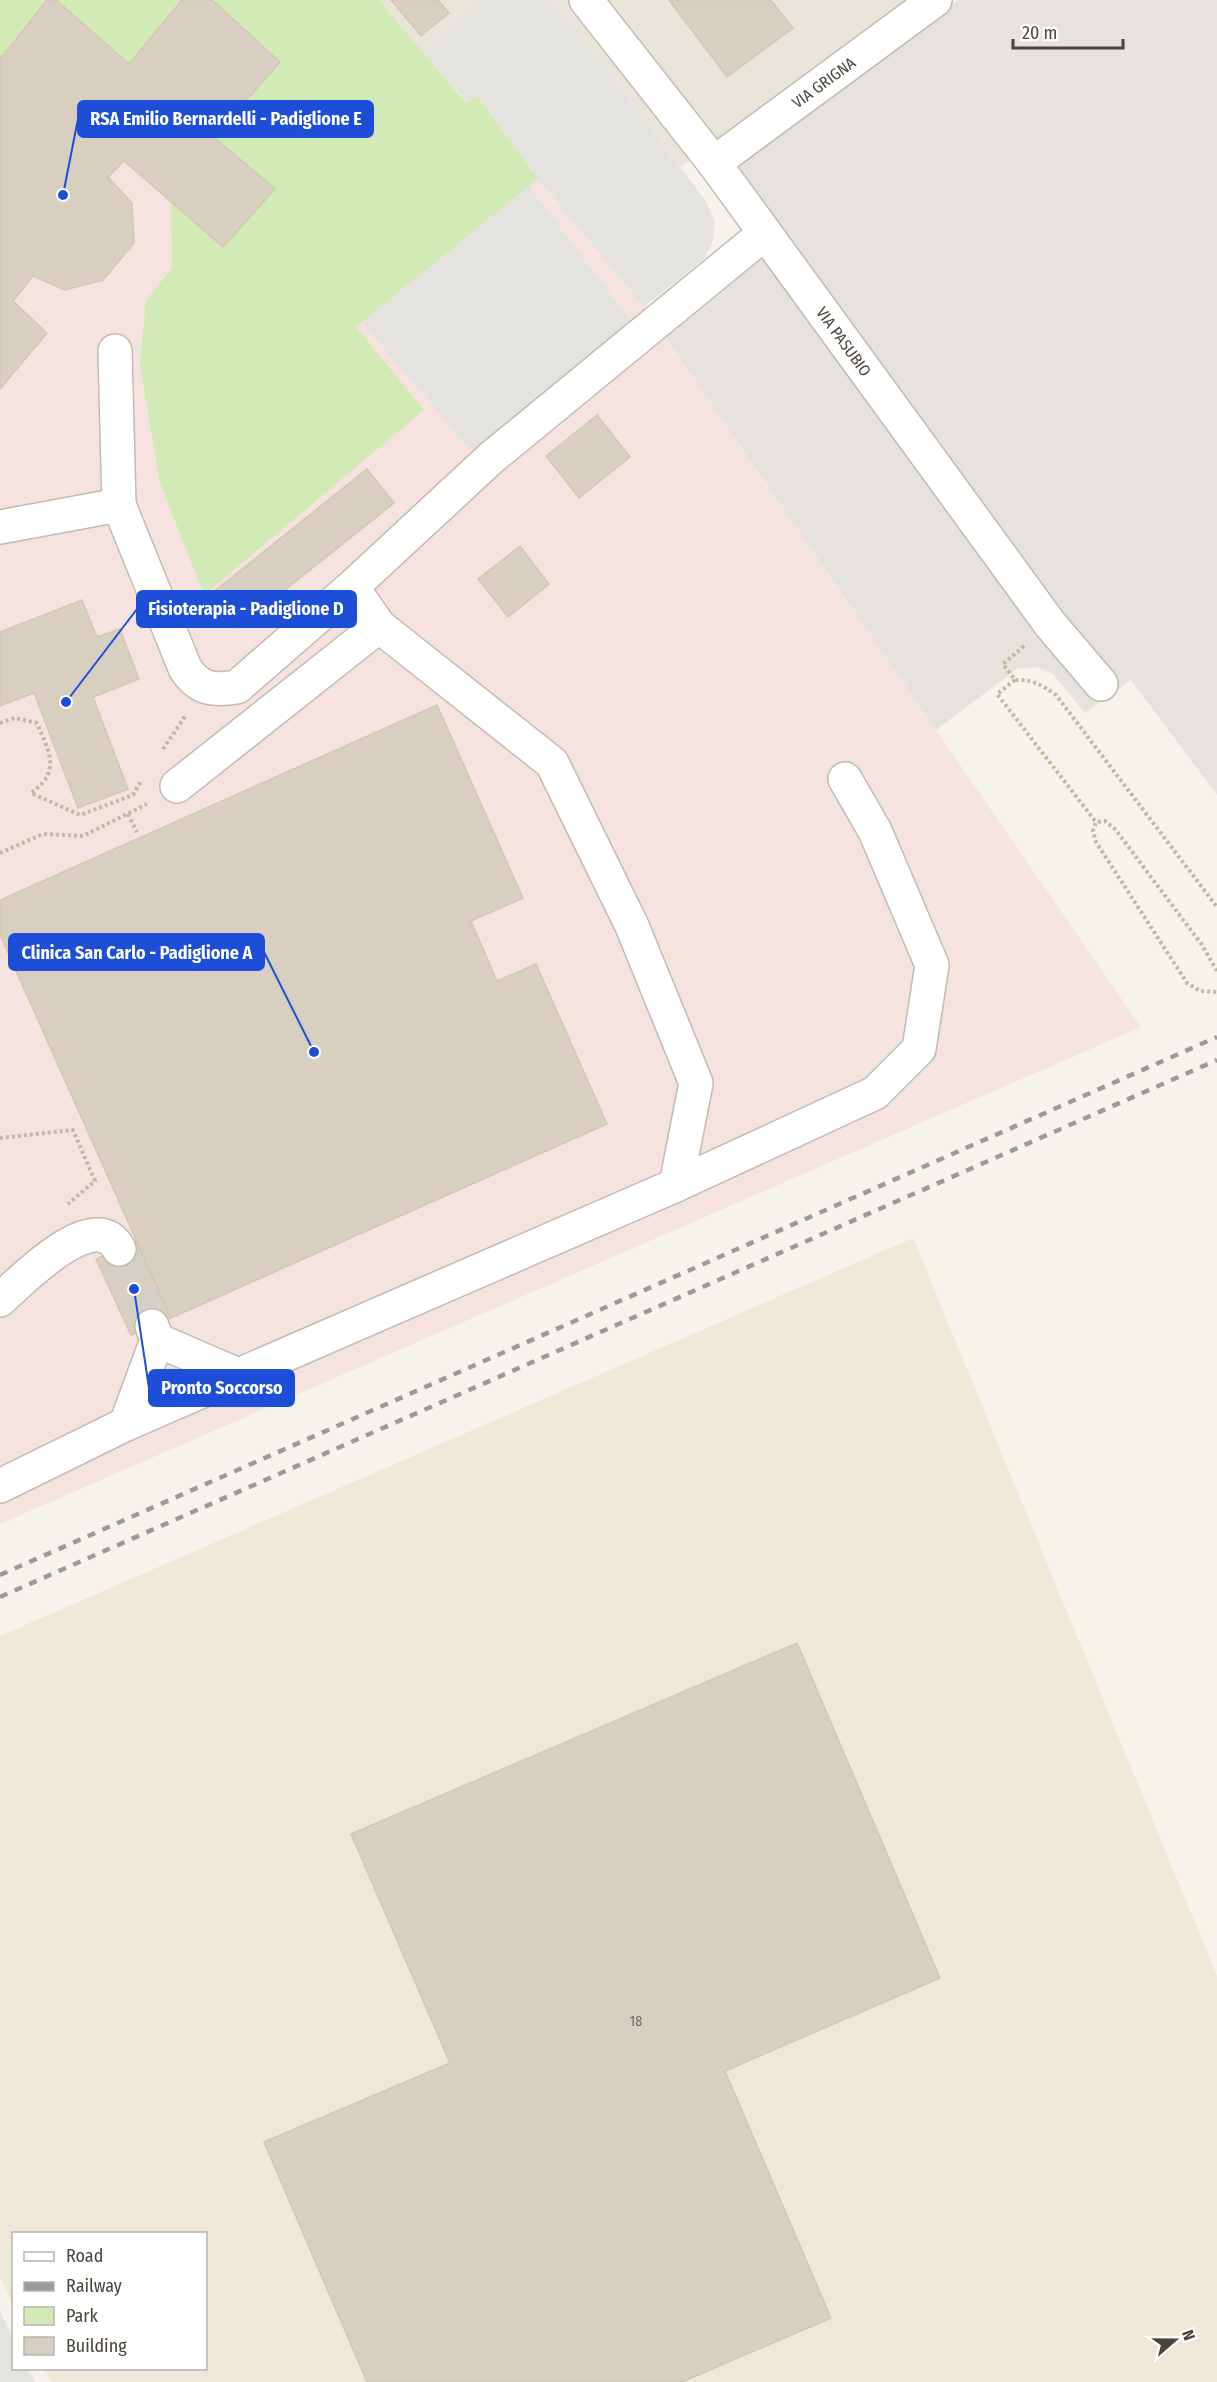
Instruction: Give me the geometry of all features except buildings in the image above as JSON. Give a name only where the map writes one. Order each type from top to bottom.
[{"type":"street","name":"VIA PASUBIO","points":[[586,0],[714,163],[1050,624],[1101,684]]},
{"type":"street","name":"VIA GRIGNA","points":[[714,163],[935,0]]},
{"type":"street","points":[[115,351],[118,505],[185,668],[192,679],[204,688],[237,687],[352,587],[491,458],[765,233]]},
{"type":"street","points":[[0,527],[118,505]]},
{"type":"street","points":[[352,587],[379,626],[552,763],[632,926],[696,1083],[676,1185]]},
{"type":"street","points":[[177,786],[379,626]]},
{"type":"street","points":[[0,1486],[126,1424],[676,1185],[875,1093],[919,1049],[932,966],[875,831],[845,779]]},
{"type":"street","points":[[0,1300],[44,1260],[83,1236],[91,1235],[109,1239],[114,1241],[118,1249]]},
{"type":"street","points":[[126,1424],[154,1333],[238,1375]]},
{"type":"path","points":[[1015,680],[1003,664],[1050,624]]},
{"type":"path","points":[[1096,822],[997,694],[1015,680],[1028,680],[1042,685],[1056,695],[1217,907]]},
{"type":"path","points":[[0,853],[42,834],[83,836],[165,796],[177,786],[155,761],[204,688]]},
{"type":"path","points":[[0,723],[15,718],[37,723],[52,759],[44,784],[31,793],[80,815],[133,795],[143,778]]},
{"type":"path","points":[[129,813],[137,832]]},
{"type":"path","points":[[1096,822],[1105,821],[1115,829],[1202,945],[1217,971]]},
{"type":"path","points":[[1096,822],[1093,831],[1096,842],[1187,983],[1200,990],[1217,992]]},
{"type":"path","points":[[0,1138],[73,1130],[95,1181],[64,1208]]},
{"type":"shaded area","points":[[0,0],[379,0],[466,103],[477,95],[538,179],[644,307],[1141,1027],[0,1524]]},
{"type":"shaded area","points":[[379,0],[481,0],[423,52]]},
{"type":"shaded area","points":[[481,0],[550,0],[606,68],[705,200],[715,222],[713,240],[705,258],[644,307],[538,179],[478,96],[467,103],[423,52]]},
{"type":"shaded area","points":[[550,0],[911,0],[681,167],[606,68]]},
{"type":"shaded area","points":[[958,0],[1217,0],[1217,795],[1131,680],[1085,713],[1053,674],[1037,667],[1017,669],[936,730],[661,331],[774,240],[724,168]]},
{"type":"shaded area","points":[[529,186],[632,323],[471,451],[362,322]]},
{"type":"shaded area","points":[[913,1238],[1217,1976],[1217,2382],[52,2382],[46,2370],[207,2370],[207,2232],[12,2232],[12,2303],[0,2278],[0,1636]]},
{"type":"shaded area","points":[[0,2311],[12,2337],[12,2370],[29,2370],[35,2382],[0,2382]]},
{"type":"green space","points":[[0,0],[47,0],[3,56],[0,56]]},
{"type":"green space","points":[[56,0],[182,0],[129,64]]},
{"type":"green space","points":[[212,0],[379,0],[466,103],[477,95],[538,179],[356,327],[424,410],[204,595],[160,483],[140,365],[146,300],[172,268],[171,201],[223,247],[275,189],[214,137],[280,62]]},
{"type":"tunnel","points":[[119,1249],[152,1326]]},
{"type":"railway","points":[[0,1575],[1217,1037]]},
{"type":"railway","points":[[0,1597],[1217,1060]]},
{"type":"place","name":"RSA Emilio Bernardelli - Padiglione E","points":[[63,195]]},
{"type":"place","name":"Fisioterapia - Padiglione D","points":[[66,702]]},
{"type":"place","name":"Clinica San Carlo - Padiglione A","points":[[314,1052]]},
{"type":"place","name":"Pronto Soccorso","points":[[134,1289]]}]
